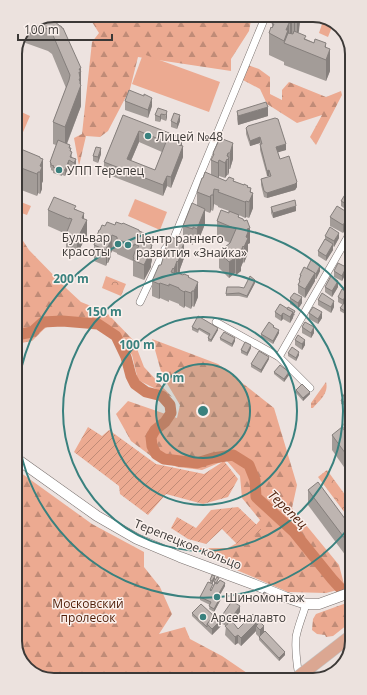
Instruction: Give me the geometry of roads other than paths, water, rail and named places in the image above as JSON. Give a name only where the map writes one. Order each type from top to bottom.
[{"type":"main road","points":[[303,673],[345,640]]},
{"type":"street","points":[[140,302],[165,249],[174,238],[263,22]]},
{"type":"street","points":[[279,357],[345,242]]},
{"type":"street","points":[[216,322],[279,357],[310,388]]},
{"type":"street","name":"Терепецкое кольцо","points":[[22,463],[97,516],[137,539],[180,557],[306,604],[319,604],[345,595]]},
{"type":"street","points":[[298,673],[296,637],[306,604]]},
{"type":"waterway","name":"Терепец","points":[[22,334],[32,332],[43,322],[62,321],[98,324],[116,336],[126,357],[131,376],[135,384],[146,392],[162,396],[170,405],[171,413],[165,422],[155,430],[151,437],[152,446],[156,454],[164,459],[197,463],[213,458],[233,455],[249,465],[255,480],[256,497],[294,532],[345,593]]},
{"type":"place","name":"Лицей №48","points":[[148,136]]},
{"type":"place","name":"УПП Терепец","points":[[59,170]]},
{"type":"place","name":"Бульвар красоты","points":[[118,244]]},
{"type":"place","name":"Центр раннего развития «Знайка»","points":[[128,245]]},
{"type":"place","name":"Шиномонтаж","points":[[217,597]]},
{"type":"place","name":"Арсеналавто","points":[[203,617]]},
{"type":"park label","name":"Московский пролесок","points":[[88,610]]}]
